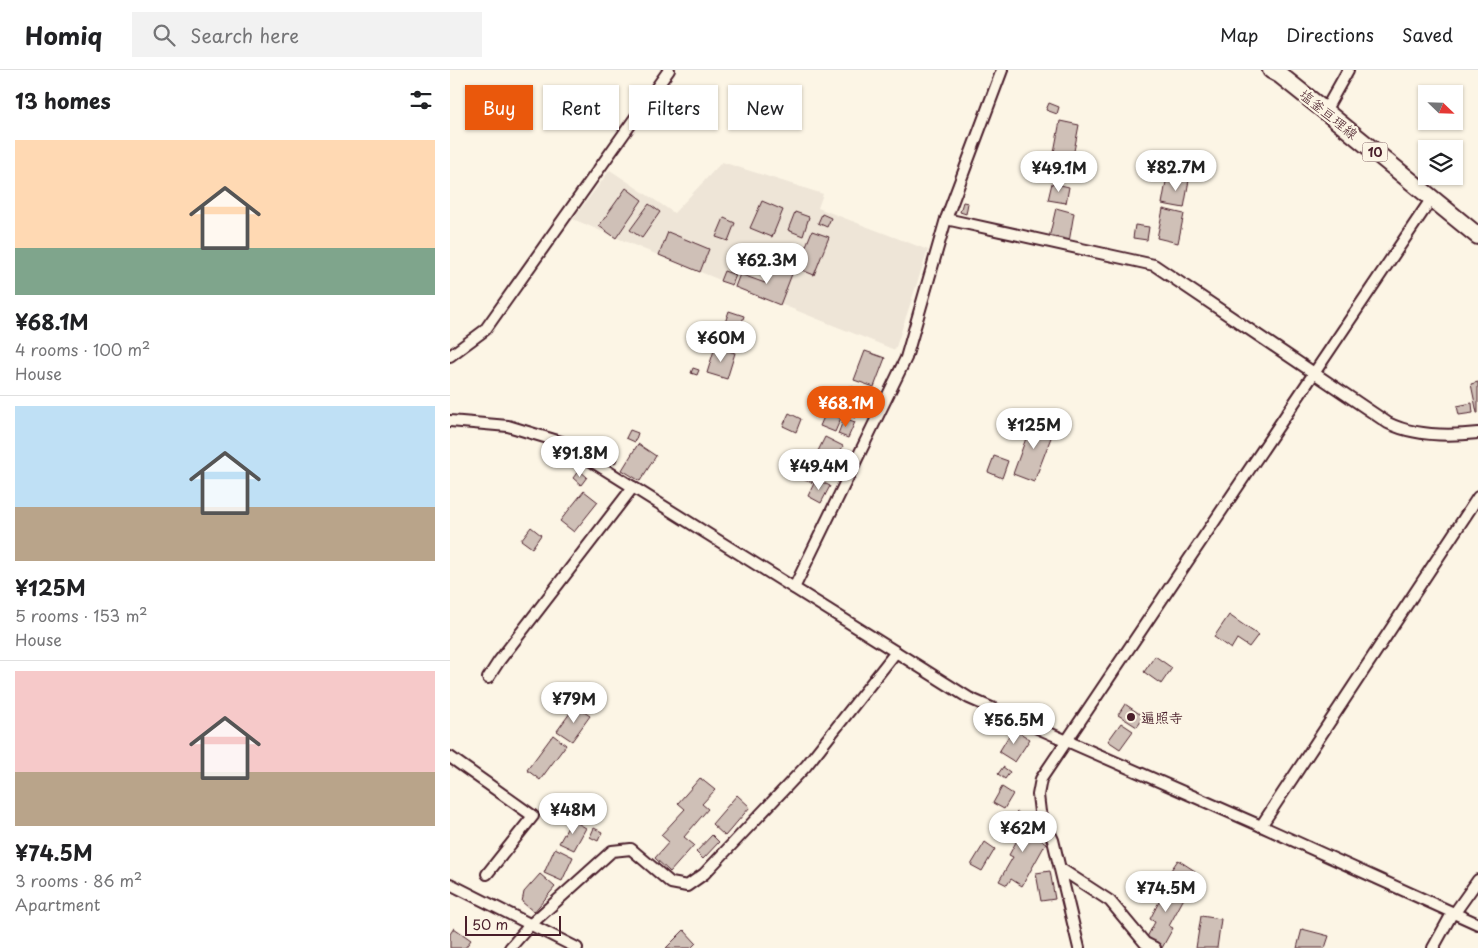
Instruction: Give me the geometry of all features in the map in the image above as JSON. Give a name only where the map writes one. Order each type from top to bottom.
[{"type":"main road","name":"塩釜亘理線","points":[[1271,70],[1325,111],[1478,236]]},
{"type":"street","points":[[450,356],[485,330],[669,70]]},
{"type":"street","points":[[794,588],[906,358],[946,219],[1002,70]]},
{"type":"street","points":[[1325,111],[1348,70]]},
{"type":"street","points":[[1079,948],[1053,840],[1040,812],[1038,796],[1041,779],[1432,198]]},
{"type":"street","points":[[946,219],[1154,265],[1388,423],[1400,429],[1436,434],[1478,433]]},
{"type":"street","points":[[450,421],[508,426],[561,442],[969,698],[1261,826],[1478,924]]},
{"type":"street","points":[[488,678],[499,661],[633,487]]},
{"type":"street","points":[[1261,826],[1478,497]]},
{"type":"street","points":[[510,948],[530,925],[612,851],[631,849],[671,882],[687,886],[704,874],[806,766],[896,652]]},
{"type":"street","points":[[450,757],[532,816],[487,874]]},
{"type":"street","points":[[1061,869],[1110,901],[1145,943],[1155,948]]},
{"type":"street","points":[[1433,948],[1453,912],[1456,911],[1478,880]]},
{"type":"street","points":[[450,884],[577,948]]},
{"type":"shaded area","points":[[722,162],[823,194],[818,208],[928,250],[895,350],[573,219],[610,170],[674,213]]},
{"type":"building","points":[[1049,103],[1059,107],[1057,114],[1046,110]]},
{"type":"building","points":[[1060,121],[1079,125],[1069,177],[1050,173]]},
{"type":"building","points":[[1167,176],[1189,180],[1184,208],[1162,204]]},
{"type":"building","points":[[1052,183],[1069,187],[1066,203],[1048,200]]},
{"type":"building","points":[[626,188],[642,200],[616,238],[599,226]]},
{"type":"building","points":[[762,201],[783,210],[772,237],[750,228]]},
{"type":"building","points":[[963,202],[968,203],[966,214],[960,212]]},
{"type":"building","points":[[649,204],[660,212],[642,238],[630,230]]},
{"type":"building","points":[[1056,208],[1074,213],[1069,242],[1049,238]]},
{"type":"building","points":[[1163,209],[1184,214],[1178,243],[1157,238]]},
{"type":"building","points":[[795,212],[809,217],[803,236],[788,230]]},
{"type":"building","points":[[822,214],[831,218],[827,227],[818,223]]},
{"type":"building","points":[[724,218],[735,223],[728,241],[716,237]]},
{"type":"building","points":[[1135,225],[1149,227],[1147,240],[1133,238]]},
{"type":"building","points":[[812,231],[829,237],[814,275],[797,268]]},
{"type":"building","points":[[668,232],[709,249],[700,272],[659,255]]},
{"type":"building","points":[[772,265],[792,274],[780,305],[735,287],[740,274],[765,283]]},
{"type":"building","points":[[724,271],[736,275],[732,285],[720,281]]},
{"type":"building","points":[[729,311],[744,316],[735,345],[719,340]]},
{"type":"building","points":[[715,347],[735,353],[727,379],[707,373]]},
{"type":"building","points":[[865,351],[885,358],[874,387],[854,380]]},
{"type":"building","points":[[693,368],[699,370],[697,375],[691,373]]},
{"type":"building","points":[[1478,382],[1478,413],[1477,413],[1471,384]]},
{"type":"building","points":[[850,386],[865,392],[855,418],[846,414],[849,406],[843,404]]},
{"type":"building","points":[[1472,403],[1473,413],[1459,415],[1457,406]]},
{"type":"building","points":[[826,412],[841,418],[835,432],[820,426]]},
{"type":"building","points":[[789,413],[801,419],[796,432],[783,426]]},
{"type":"building","points":[[844,418],[855,422],[848,438],[838,434]]},
{"type":"building","points":[[1033,419],[1055,427],[1034,482],[1013,474]]},
{"type":"building","points":[[630,430],[638,433],[635,442],[626,438]]},
{"type":"building","points":[[825,437],[843,446],[830,472],[812,463]]},
{"type":"building","points":[[638,444],[656,456],[640,481],[622,470]]},
{"type":"building","points":[[614,455],[618,457],[615,464],[610,462]]},
{"type":"building","points":[[994,456],[1008,461],[1002,478],[988,472]]},
{"type":"building","points":[[804,465],[817,471],[812,483],[798,477]]},
{"type":"building","points":[[579,470],[587,477],[581,485],[573,478]]},
{"type":"building","points":[[816,479],[830,486],[821,503],[808,496]]},
{"type":"building","points":[[584,491],[598,502],[574,532],[560,521]]},
{"type":"building","points":[[531,527],[541,535],[532,548],[521,540]]},
{"type":"building","points":[[1229,615],[1258,635],[1249,647],[1237,639],[1231,649],[1214,637]]},
{"type":"building","points":[[1155,656],[1172,668],[1161,684],[1144,672]]},
{"type":"building","points":[[1125,704],[1144,717],[1137,727],[1118,715]]},
{"type":"building","points":[[575,706],[590,716],[572,741],[557,731]]},
{"type":"building","points":[[1121,723],[1133,731],[1120,749],[1108,741]]},
{"type":"building","points":[[1013,729],[1030,739],[1015,762],[999,752]]},
{"type":"building","points":[[553,735],[566,745],[540,780],[527,770]]},
{"type":"building","points":[[1003,767],[1010,772],[1005,779],[998,774]]},
{"type":"building","points":[[700,778],[715,790],[702,804],[708,809],[684,837],[694,845],[670,872],[655,858],[669,842],[661,835],[685,809],[678,803]]},
{"type":"building","points":[[1002,787],[1013,794],[1004,809],[993,803]]},
{"type":"building","points":[[737,795],[750,807],[725,836],[712,824]]},
{"type":"building","points":[[1017,812],[1032,821],[1026,831],[1046,843],[1022,886],[1011,879],[1007,885],[999,881],[1013,857],[1009,855],[1023,829],[1011,822]]},
{"type":"building","points":[[572,820],[586,828],[574,850],[559,843]]},
{"type":"building","points":[[594,828],[602,832],[598,841],[590,837]]},
{"type":"building","points":[[712,835],[719,842],[703,859],[696,852]]},
{"type":"building","points":[[985,842],[995,849],[982,871],[971,865]]},
{"type":"building","points":[[555,848],[573,857],[562,881],[544,873]]},
{"type":"building","points":[[1178,860],[1195,871],[1187,882],[1171,870]]},
{"type":"building","points":[[1050,871],[1055,899],[1041,901],[1036,873]]},
{"type":"building","points":[[540,874],[555,887],[534,912],[522,902],[524,892]]},
{"type":"building","points":[[1171,879],[1189,889],[1169,926],[1173,928],[1162,948],[1146,939],[1155,922],[1150,919]]},
{"type":"building","points":[[1201,916],[1221,919],[1217,948],[1196,948]]},
{"type":"building","points":[[454,928],[471,940],[465,948],[450,948],[450,934]]},
{"type":"building","points":[[1302,929],[1329,936],[1325,948],[1297,948]]},
{"type":"building","points":[[684,930],[696,943],[691,948],[666,948]]},
{"type":"place","name":"遍照寺","points":[[1131,717]]}]
